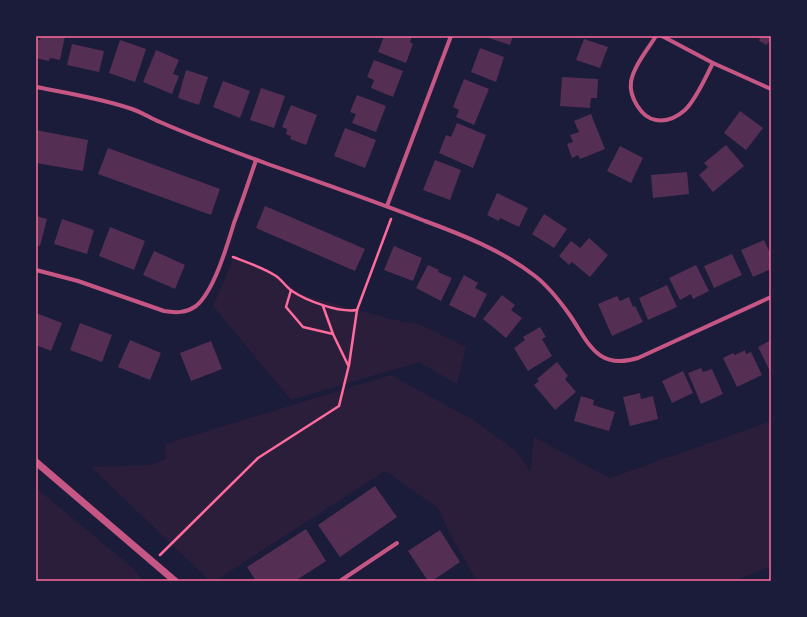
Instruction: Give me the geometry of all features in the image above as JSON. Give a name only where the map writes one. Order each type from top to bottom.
[{"type":"street","points":[[387,206],[451,36]]},
{"type":"street","points":[[656,36],[633,73],[631,84],[632,95],[637,105],[645,114],[656,120],[666,120],[675,117],[684,111],[691,104],[713,63]]},
{"type":"street","points":[[662,36],[713,63],[771,89]]},
{"type":"street","points":[[36,87],[131,108],[161,122],[256,160],[387,206],[450,230],[478,243],[536,276],[548,287],[563,305],[590,347],[598,354],[606,358],[628,361],[638,358],[771,298]]},
{"type":"street","points":[[36,270],[78,281],[164,311],[175,313],[185,312],[195,306],[209,289],[224,254],[256,160]]},
{"type":"street","points":[[36,462],[175,581]]},
{"type":"street","points":[[340,581],[397,543]]},
{"type":"path","points":[[153,562],[258,458],[339,406],[348,365],[357,310],[395,209]]},
{"type":"path","points":[[224,254],[276,276],[290,290],[304,298],[323,306],[352,311],[357,310]]},
{"type":"path","points":[[290,290],[286,308],[303,327],[333,334]]},
{"type":"path","points":[[323,306],[333,334],[348,365]]},
{"type":"shaded area","points":[[234,257],[276,276],[303,295],[404,322],[419,324],[466,347],[457,384],[419,362],[291,400],[213,306]]},
{"type":"shaded area","points":[[391,375],[475,421],[516,451],[530,471],[534,437],[610,478],[771,421],[771,566],[735,581],[477,581],[451,536],[438,508],[385,471],[215,581],[210,581],[91,467],[150,465],[166,459],[165,444]]},
{"type":"shaded area","points":[[36,488],[134,569],[143,581],[36,581]]},
{"type":"building","points":[[41,36],[65,36],[60,60],[50,58],[49,61],[36,58],[36,39],[40,40]]},
{"type":"building","points":[[384,36],[412,36],[410,42],[413,44],[406,63],[378,52]]},
{"type":"building","points":[[490,36],[513,36],[510,45],[489,38]]},
{"type":"building","points":[[756,36],[771,36],[771,43],[768,42],[767,45],[759,41],[760,38]]},
{"type":"building","points":[[584,39],[608,47],[600,68],[576,60]]},
{"type":"building","points":[[120,40],[146,49],[135,82],[109,73]]},
{"type":"building","points":[[72,44],[104,51],[99,72],[67,65]]},
{"type":"building","points":[[480,48],[504,57],[496,82],[471,72]]},
{"type":"building","points":[[156,50],[179,60],[173,74],[179,76],[172,94],[143,82]]},
{"type":"building","points":[[374,60],[403,71],[393,97],[371,88],[374,80],[367,77]]},
{"type":"building","points":[[186,70],[208,77],[199,105],[178,98]]},
{"type":"building","points":[[562,77],[598,79],[597,98],[591,98],[590,108],[560,106]]},
{"type":"building","points":[[464,79],[489,89],[474,125],[456,117],[459,110],[453,107]]},
{"type":"building","points":[[223,81],[250,91],[240,118],[213,107]]},
{"type":"building","points":[[261,88],[285,96],[274,128],[250,120]]},
{"type":"building","points":[[357,95],[386,106],[376,132],[352,123],[356,114],[350,112]]},
{"type":"building","points":[[291,105],[317,115],[306,145],[290,139],[291,136],[286,134],[287,129],[282,127]]},
{"type":"building","points":[[740,111],[763,128],[746,150],[724,133]]},
{"type":"building","points":[[591,114],[605,149],[580,159],[578,155],[572,158],[567,144],[573,142],[570,135],[579,132],[574,121]]},
{"type":"building","points":[[457,123],[486,135],[473,168],[439,153],[446,135],[451,137]]},
{"type":"building","points":[[345,128],[376,140],[365,168],[334,156]]},
{"type":"building","points":[[36,130],[88,140],[83,171],[36,163]]},
{"type":"building","points":[[726,145],[744,166],[713,192],[699,175],[708,167],[704,163]]},
{"type":"building","points":[[620,146],[643,158],[631,183],[607,171]]},
{"type":"building","points":[[108,148],[220,189],[211,215],[98,174]]},
{"type":"building","points":[[435,160],[461,170],[450,200],[423,190]]},
{"type":"building","points":[[687,172],[689,194],[653,198],[651,175]]},
{"type":"building","points":[[497,193],[528,208],[519,227],[500,218],[499,221],[487,215]]},
{"type":"building","points":[[265,206],[365,249],[355,271],[256,228]]},
{"type":"building","points":[[544,214],[567,229],[554,248],[532,234]]},
{"type":"building","points":[[36,216],[47,219],[40,246],[36,245]]},
{"type":"building","points":[[62,219],[94,230],[87,254],[54,244]]},
{"type":"building","points":[[110,227],[145,241],[134,270],[99,256]]},
{"type":"building","points":[[589,238],[608,255],[590,277],[572,262],[569,265],[559,256],[571,241],[580,248]]},
{"type":"building","points":[[764,240],[771,255],[771,269],[753,277],[741,250]]},
{"type":"building","points":[[394,246],[422,258],[413,281],[384,270]]},
{"type":"building","points":[[154,251],[185,265],[175,289],[143,275]]},
{"type":"building","points":[[732,254],[742,275],[714,288],[704,266]]},
{"type":"building","points":[[428,265],[439,270],[438,272],[452,278],[441,301],[416,288]]},
{"type":"building","points":[[696,265],[709,291],[693,299],[691,294],[680,300],[669,278]]},
{"type":"building","points":[[464,275],[478,283],[475,288],[487,294],[475,318],[449,305]]},
{"type":"building","points":[[667,285],[677,307],[648,320],[639,298]]},
{"type":"building","points":[[502,295],[515,305],[511,310],[522,318],[506,338],[483,319]]},
{"type":"building","points":[[617,296],[620,301],[629,297],[633,307],[635,306],[643,322],[612,336],[598,304]]},
{"type":"building","points":[[36,313],[62,323],[51,351],[36,345]]},
{"type":"building","points":[[80,323],[112,335],[102,362],[70,350]]},
{"type":"building","points":[[540,327],[546,337],[542,339],[552,356],[528,371],[514,348],[525,340],[523,337]]},
{"type":"building","points":[[130,340],[161,353],[150,380],[118,367]]},
{"type":"building","points":[[771,340],[771,373],[758,347]]},
{"type":"building","points":[[211,341],[222,369],[191,381],[180,353]]},
{"type":"building","points":[[745,350],[746,354],[751,352],[762,375],[737,387],[723,358],[733,353],[735,355]]},
{"type":"building","points":[[557,362],[568,376],[565,379],[576,392],[555,410],[534,385],[539,381],[537,379]]},
{"type":"building","points":[[701,368],[703,372],[712,369],[723,394],[701,404],[688,373]]},
{"type":"building","points":[[683,371],[693,393],[672,403],[662,381]]},
{"type":"building","points":[[640,393],[641,399],[653,396],[658,419],[630,426],[623,397]]},
{"type":"building","points":[[581,396],[594,400],[593,405],[615,412],[609,431],[574,421]]},
{"type":"building","points":[[375,486],[397,517],[340,557],[318,525]]},
{"type":"building","points":[[306,529],[326,561],[295,581],[256,581],[247,567]]},
{"type":"building","points":[[440,530],[460,562],[432,581],[428,581],[408,551]]}]
